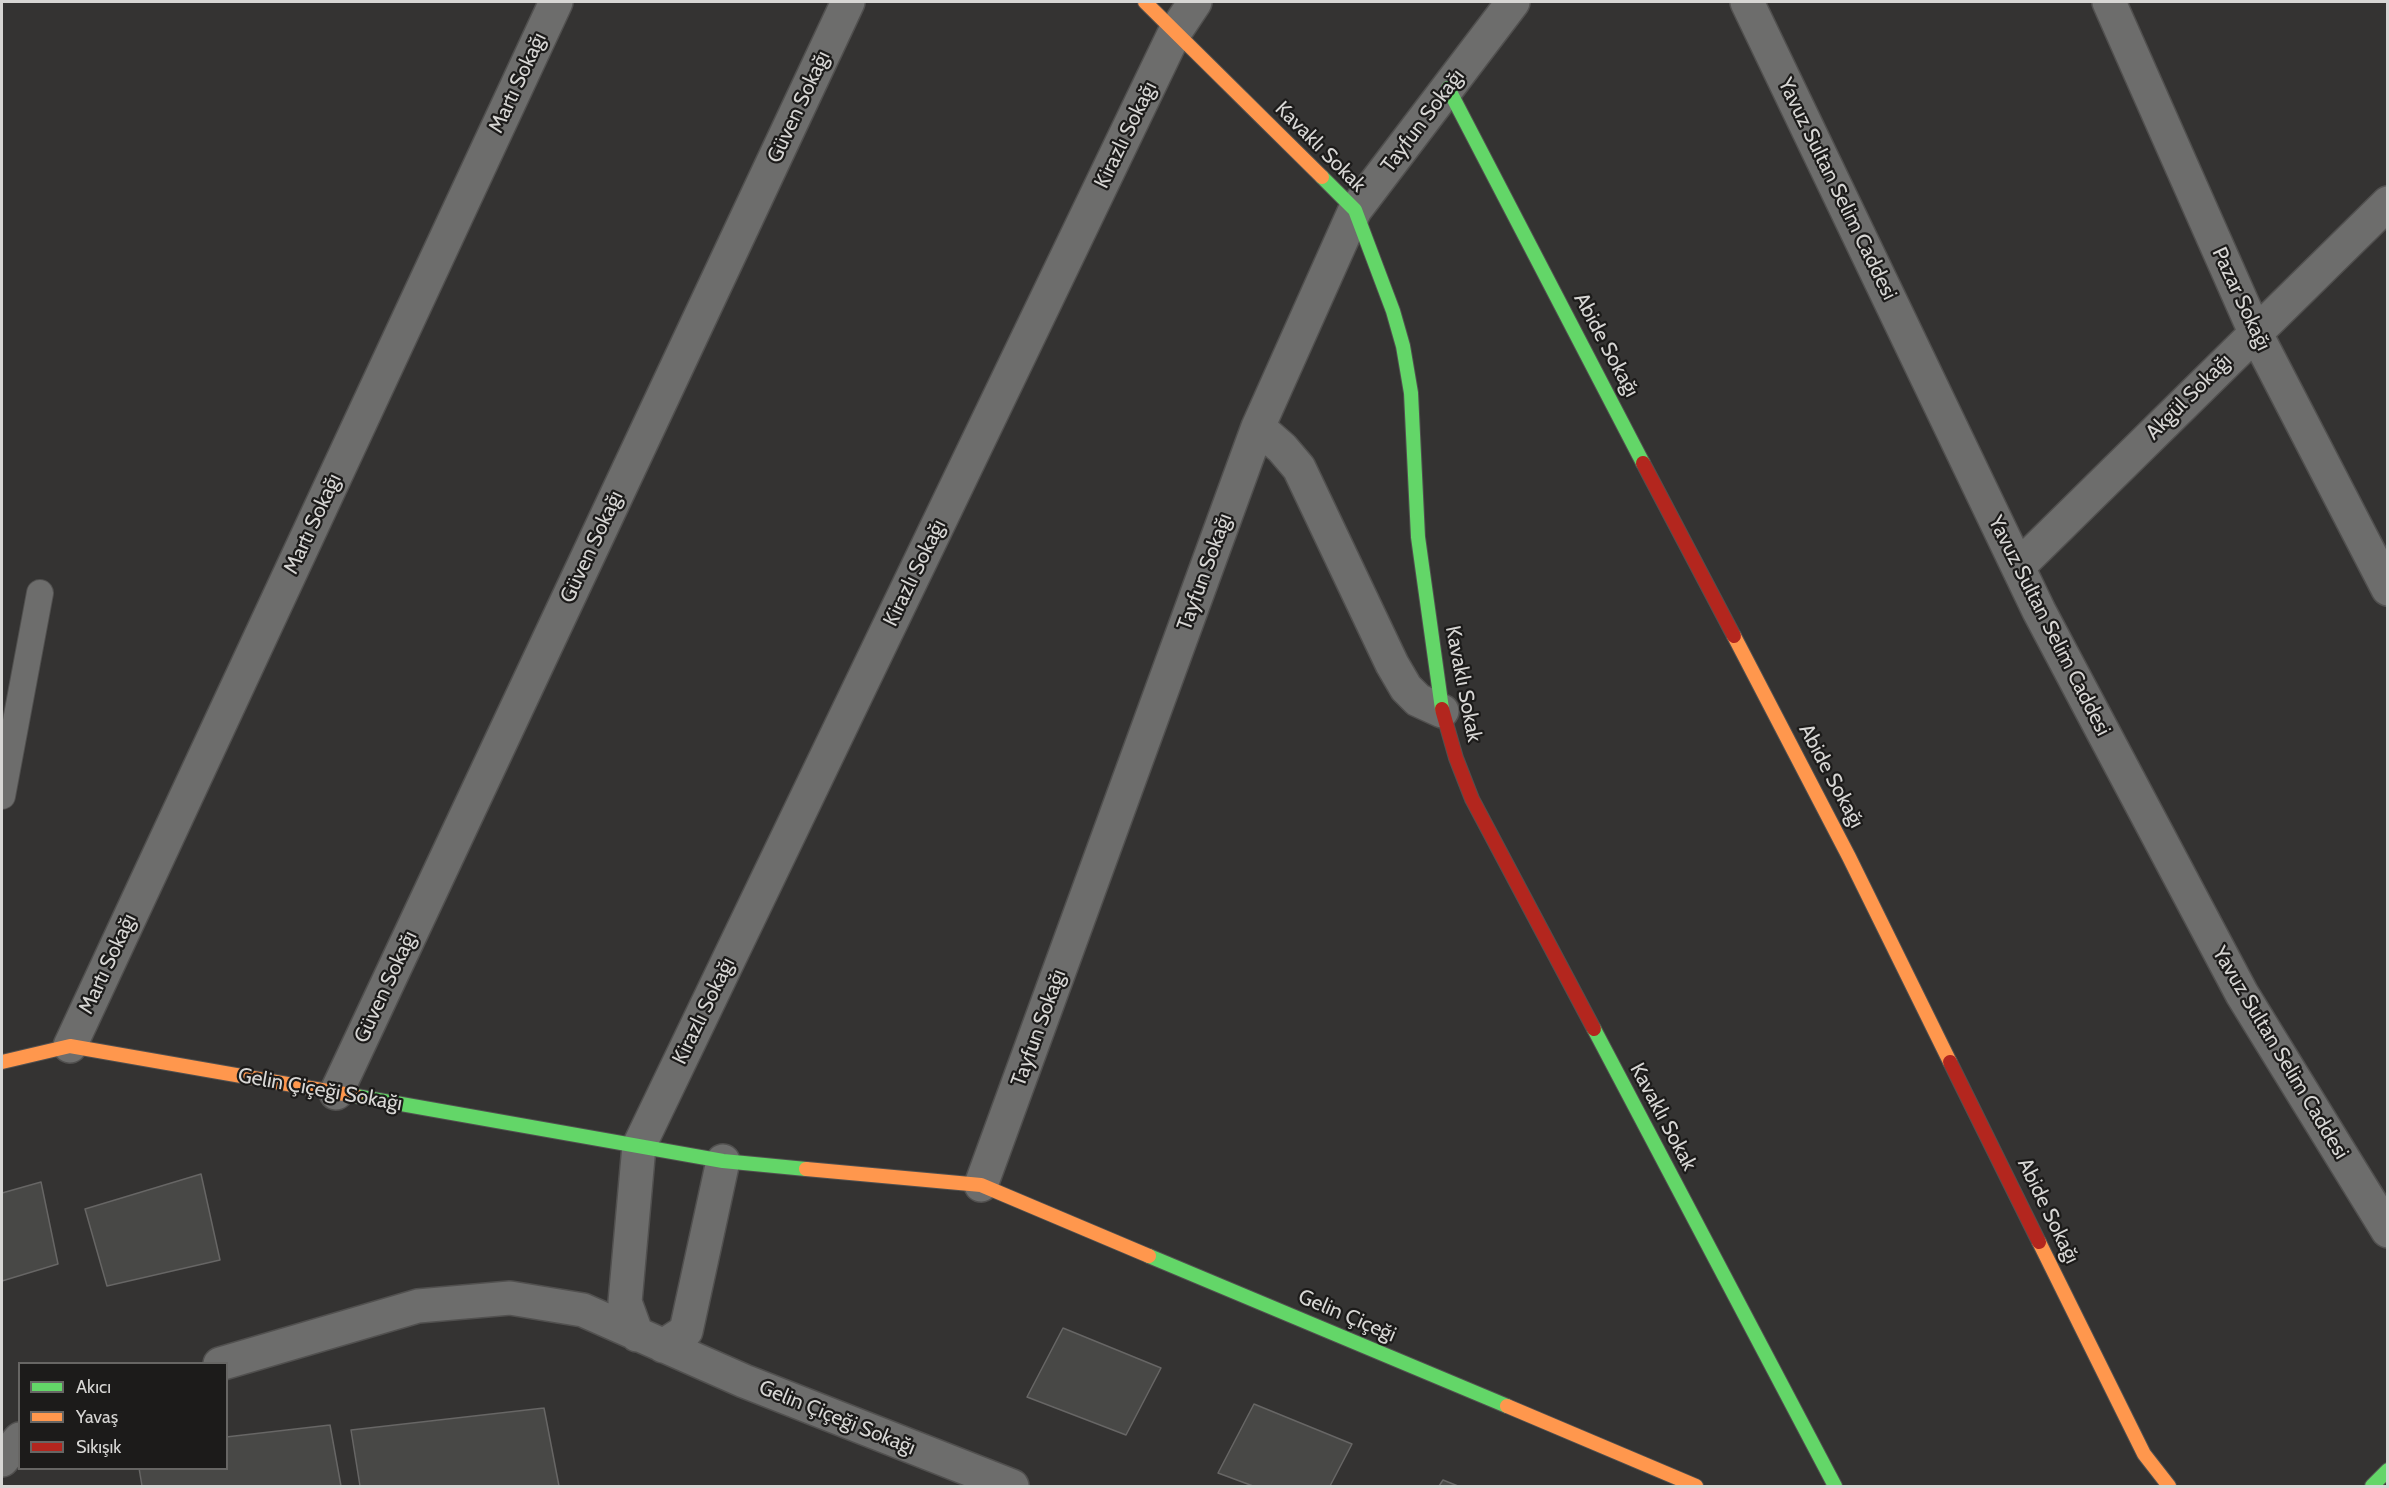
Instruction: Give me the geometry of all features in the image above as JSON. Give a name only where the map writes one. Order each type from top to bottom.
[{"type":"street","name":"Martı Sokağı","points":[[70,1046],[556,2]]},
{"type":"street","name":"Güven Sokağı","points":[[336,1093],[848,2]]},
{"type":"street","name":"Kavaklı Sokak","points":[[1145,2],[1355,210],[1393,311],[1405,358],[1412,402],[1418,537],[1442,711],[1456,758],[1472,799],[1834,1486]]},
{"type":"street","name":"Kirazlı Sokağı","points":[[639,1146],[1175,32],[1194,2]]},
{"type":"street","name":"Tayfun Sokağı","points":[[981,1185],[1258,427],[1355,210],[1513,2]]},
{"type":"street","name":"Yavuz Sultan Selim Caddesi","points":[[1747,2],[2039,611],[2242,994],[2388,1231]]},
{"type":"street","name":"Pazar Sokağı","points":[[2109,2],[2255,332],[2388,589]]},
{"type":"street","name":"Abide Sokağı","points":[[1448,88],[1850,857],[2144,1454],[2169,1486]]},
{"type":"street","name":"Akgül Sokağı","points":[[2018,567],[2388,203]]},
{"type":"street","points":[[1258,427],[1282,448],[1299,468],[1392,664],[1406,688],[1418,700],[1442,711]]},
{"type":"street","name":"Gelin Çiçeği Sokağı","points":[[2,1062],[70,1046],[723,1161],[981,1185]]},
{"type":"street","points":[[639,1146],[625,1302],[650,1340],[686,1331],[723,1161]]},
{"type":"street","name":"Gelin Çiçeği","points":[[981,1185],[1696,1486]]},
{"type":"street","name":"Gelin Çiçeği Sokağı","points":[[227,1362],[418,1306],[510,1298],[583,1310],[744,1381],[1012,1486]]},
{"type":"street","points":[[2,1460],[18,1441]]},
{"type":"street","points":[[2372,1486],[2388,1470]]},
{"type":"lane","points":[[2,796],[40,593]]},
{"type":"building","points":[[201,1174],[220,1260],[107,1286],[85,1209]]},
{"type":"building","points":[[41,1182],[58,1264],[2,1281],[2,1193]]},
{"type":"building","points":[[1063,1328],[1161,1368],[1126,1435],[1027,1397]]},
{"type":"building","points":[[1254,1404],[1352,1444],[1330,1486],[1253,1486],[1218,1473]]},
{"type":"building","points":[[544,1408],[559,1486],[360,1486],[351,1430]]},
{"type":"building","points":[[330,1425],[341,1486],[142,1486],[139,1470],[228,1470],[228,1437]]},
{"type":"building","points":[[1443,1480],[1458,1486],[1439,1486]]},
{"type":"traffic: fast","points":[[1448,88],[1643,463]]},
{"type":"traffic: fast","points":[[1322,177],[1355,210],[1393,311],[1403,346],[1411,393],[1418,537],[1442,709]]},
{"type":"traffic: fast","points":[[1594,1029],[1835,1486]]},
{"type":"traffic: fast","points":[[356,1096],[723,1161],[806,1169]]},
{"type":"traffic: fast","points":[[1149,1256],[1507,1406]]},
{"type":"traffic: fast","points":[[2372,1486],[2388,1470]]},
{"type":"traffic: slow","points":[[1145,2],[1322,177]]},
{"type":"traffic: slow","points":[[1734,636],[1849,857],[1950,1062]]},
{"type":"traffic: slow","points":[[2,1062],[70,1046],[356,1096]]},
{"type":"traffic: slow","points":[[806,1169],[981,1185],[1149,1256]]},
{"type":"traffic: slow","points":[[2039,1242],[2144,1454],[2169,1486]]},
{"type":"traffic: slow","points":[[1507,1406],[1696,1486]]},
{"type":"traffic: jam","points":[[1643,463],[1734,636]]},
{"type":"traffic: jam","points":[[1442,709],[1456,758],[1472,799],[1594,1029]]},
{"type":"traffic: jam","points":[[1950,1062],[2039,1242]]}]
